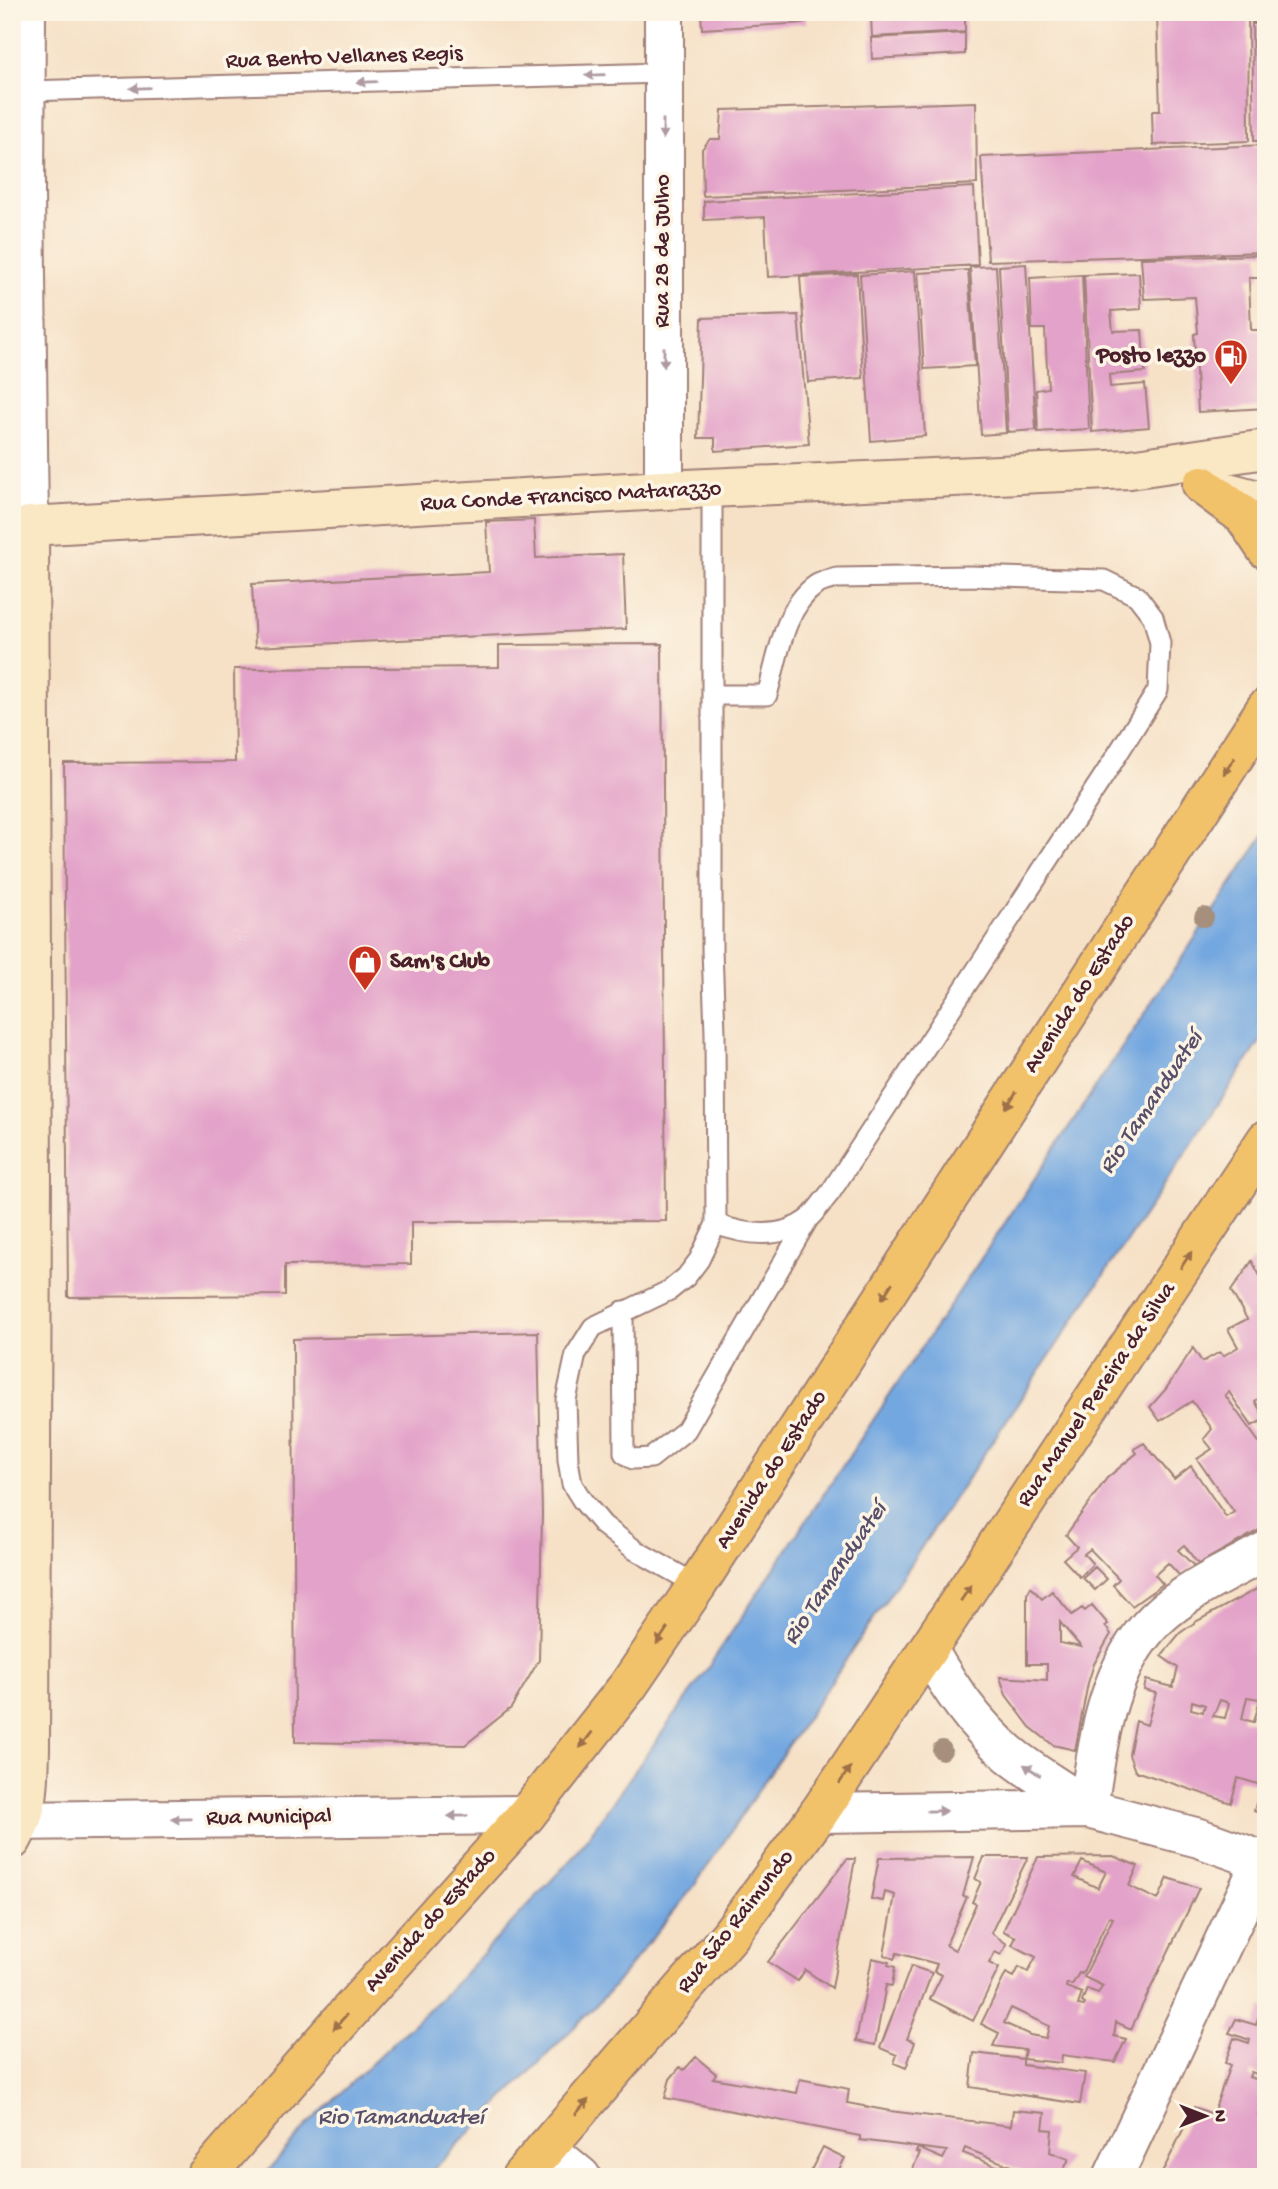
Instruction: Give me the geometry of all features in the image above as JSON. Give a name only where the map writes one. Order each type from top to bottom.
[{"type":"highway","points":[[1202,485],[1244,516],[1266,550]]},
{"type":"highway","name":"Avenida do Estado","points":[[205,2177],[526,1815],[628,1686],[697,1585],[1266,708]]},
{"type":"highway","name":"Rua Manuel Pereira da Silva","points":[[928,1650],[1266,1140]]},
{"type":"highway","name":"Rua São Raimundo","points":[[521,2177],[730,1935],[819,1813],[928,1650]]},
{"type":"main road","name":"Rua Conde Francisco Matarazzo","points":[[20,527],[664,490],[1130,469],[1266,449]]},
{"type":"main road","name":"Rua Conde Francisco Matarazzo","points":[[1130,469],[1266,502]]},
{"type":"main road","points":[[16,1827],[28,1798],[30,1749],[22,1178],[20,527]]},
{"type":"street","points":[[20,527],[19,192],[26,91],[26,12]]},
{"type":"street","name":"Rua 28 de Julho","points":[[664,12],[664,490]]},
{"type":"street","points":[[1088,1809],[1103,1722],[1114,1684],[1129,1654],[1156,1619],[1202,1585],[1266,1551]]},
{"type":"street","points":[[928,1650],[950,1688],[985,1731],[1023,1765],[1088,1809]]},
{"type":"street","points":[[819,1813],[1088,1809],[1199,1838],[1264,1861],[1113,2177]]},
{"type":"street","name":"Rua Municipal","points":[[16,1827],[526,1815]]},
{"type":"street","points":[[547,2148],[581,2177]]},
{"type":"lane","name":"Rua Bento Vellanes Regis","points":[[26,91],[663,73]]},
{"type":"lane","points":[[697,1585],[635,1550],[603,1525],[572,1484],[568,1460],[566,1400],[576,1354],[593,1327],[670,1290],[686,1277],[699,1259],[716,1224],[712,949],[712,489]]},
{"type":"lane","points":[[623,1311],[624,1453],[633,1459],[651,1458],[686,1430],[808,1219],[830,1193],[1158,690],[1160,643],[1153,617],[1137,596],[1104,580],[970,576],[837,578],[818,583],[804,595],[792,614],[767,695],[712,695]]},
{"type":"lane","points":[[716,1224],[740,1233],[762,1234],[788,1229],[808,1219]]},
{"type":"water","name":"Rio Tamanduateí","points":[[1266,832],[1266,1033],[695,1885],[609,1992],[426,2177],[263,2177],[308,2124],[449,1990],[575,1855],[703,1675]]},
{"type":"building","points":[[701,12],[805,12],[806,23],[702,29]]},
{"type":"building","points":[[965,12],[965,32],[872,37],[871,17]]},
{"type":"building","points":[[1248,12],[1249,141],[1153,145],[1152,111],[1160,111],[1157,13]]},
{"type":"building","points":[[1252,12],[1266,12],[1266,22],[1252,22]]},
{"type":"building","points":[[1252,24],[1266,24],[1266,141],[1254,141]]},
{"type":"building","points":[[965,33],[965,54],[872,59],[871,38]]},
{"type":"building","points":[[976,102],[977,184],[703,196],[702,149],[710,139],[720,139],[722,110]]},
{"type":"building","points":[[1266,145],[1266,252],[988,261],[981,157]]},
{"type":"building","points":[[974,187],[978,265],[768,277],[765,217],[704,220],[704,201]]},
{"type":"building","points":[[1259,255],[1260,278],[1249,278],[1251,330],[1264,330],[1266,408],[1198,412],[1195,297],[1144,299],[1141,258]]},
{"type":"building","points":[[1026,264],[1036,430],[1008,432],[999,266]]},
{"type":"building","points":[[996,266],[1006,433],[981,435],[970,267]]},
{"type":"building","points":[[968,270],[975,366],[924,369],[918,273]]},
{"type":"building","points":[[915,271],[925,436],[871,441],[860,275]]},
{"type":"building","points":[[1139,273],[1141,309],[1111,311],[1113,331],[1142,330],[1145,372],[1109,375],[1110,387],[1145,384],[1149,427],[1092,432],[1084,275]]},
{"type":"building","points":[[857,274],[863,378],[808,382],[800,277]]},
{"type":"building","points":[[1082,275],[1089,429],[1038,432],[1036,390],[1048,388],[1045,329],[1032,329],[1030,278]]},
{"type":"building","points":[[798,315],[809,444],[715,451],[715,438],[698,438],[702,318]]},
{"type":"building","points":[[534,520],[536,558],[623,554],[626,629],[255,647],[252,584],[489,572],[486,522]]},
{"type":"building","name":"Sam's Club","points":[[662,644],[666,1221],[411,1222],[411,1264],[285,1265],[285,1295],[68,1297],[64,763],[235,762],[234,669],[499,667],[499,645]]},
{"type":"building","points":[[1252,1261],[1266,1287],[1266,1394],[1255,1401],[1265,1419],[1252,1426],[1229,1392],[1225,1395],[1266,1452],[1266,1526],[1198,1564],[1184,1545],[1178,1550],[1194,1566],[1179,1575],[1168,1563],[1155,1575],[1163,1584],[1132,1606],[1113,1585],[1119,1579],[1090,1549],[1084,1554],[1093,1564],[1080,1577],[1063,1559],[1077,1547],[1066,1535],[1107,1478],[1137,1453],[1134,1449],[1144,1443],[1174,1479],[1191,1466],[1226,1517],[1234,1512],[1197,1459],[1212,1449],[1204,1439],[1212,1429],[1192,1401],[1160,1421],[1150,1407],[1166,1389],[1193,1348],[1202,1362],[1220,1352],[1223,1356],[1238,1347],[1228,1329],[1247,1319],[1231,1291]]},
{"type":"building","points":[[538,1332],[542,1514],[539,1660],[511,1708],[465,1745],[295,1742],[293,1339]]},
{"type":"building","points":[[1095,1567],[1107,1579],[1095,1590],[1083,1578]]},
{"type":"building","points":[[1266,1584],[1266,1815],[1254,1811],[1261,1785],[1238,1778],[1231,1803],[1135,1771],[1129,1755],[1136,1721],[1147,1725],[1156,1693],[1144,1690],[1146,1680],[1173,1687],[1178,1668],[1161,1656],[1180,1633]],"holes":[[[1247,1697],[1260,1699],[1254,1722],[1242,1719]],[[1220,1700],[1229,1703],[1225,1718],[1213,1716]],[[1192,1701],[1205,1705],[1203,1712],[1191,1709]]]},
{"type":"building","points":[[1031,1587],[1042,1599],[1052,1591],[1072,1615],[1082,1608],[1085,1611],[1092,1605],[1108,1624],[1105,1626],[1111,1634],[1094,1664],[1088,1683],[1075,1750],[1053,1745],[1030,1727],[1006,1695],[1000,1677],[1047,1680],[1047,1664],[1027,1664],[1027,1594]],"holes":[[[1060,1622],[1081,1647],[1060,1643]]]},
{"type":"building","points":[[1113,1856],[1138,1866],[1129,1886],[1158,1900],[1168,1878],[1199,1888],[1131,2029],[1116,2022],[1114,2036],[1126,2039],[1115,2062],[1062,2055],[1061,2063],[1023,2059],[1025,2050],[993,2046],[999,2033],[981,2024],[1006,1973],[1014,1977],[1019,1967],[1028,1972],[1036,1957],[1012,1945],[1016,1937],[1003,1931],[1038,1857]],"holes":[[[1082,1861],[1106,1872],[1098,1888],[1074,1877]],[[1109,1917],[1113,1918],[1084,1977],[1103,1986],[1098,1993],[1087,1989],[1082,2002],[1084,2006],[1078,2005],[1082,1993],[1066,1987],[1067,1983],[1072,1985],[1079,1973],[1082,1974]],[[1011,2008],[1049,2026],[1046,2038],[1030,2035],[1004,2023]]]},
{"type":"building","points":[[974,1857],[963,1896],[967,1897],[946,1945],[955,1950],[976,1904],[972,1902],[981,1882],[975,1879],[984,1857],[1028,1857],[991,1933],[1007,1944],[1001,1955],[995,1952],[989,1963],[999,1968],[973,2021],[930,1999],[942,1975],[934,1971],[937,1964],[897,1953],[894,1959],[884,1955],[895,1895],[885,1892],[883,1901],[871,1899],[879,1858]]},
{"type":"building","points":[[847,1859],[855,1859],[832,1988],[805,1970],[798,1981],[768,1962]]},
{"type":"building","points":[[872,1958],[889,1962],[888,1965],[895,1967],[892,1986],[886,1985],[875,2045],[856,2041]]},
{"type":"building","points":[[911,1966],[932,1973],[907,2039],[915,2042],[906,2068],[894,2063],[897,2055],[880,2048]]},
{"type":"building","points":[[1262,2007],[1266,2008],[1266,2077],[1251,2072],[1249,2077],[1266,2082],[1266,2091],[1258,2114],[1266,2116],[1266,2177],[1160,2177],[1194,2107],[1213,2114],[1230,2065],[1225,2063],[1234,2038],[1249,2043],[1250,2040],[1229,2033],[1236,2019],[1256,2025]]},
{"type":"building","points":[[974,2053],[1023,2059],[1023,2065],[1085,2073],[1080,2104],[970,2087]]},
{"type":"building","points":[[696,2057],[716,2074],[713,2078],[797,2093],[800,2079],[849,2089],[847,2103],[890,2111],[1011,2126],[1013,2110],[1045,2113],[1043,2129],[1052,2130],[1050,2152],[1069,2159],[1060,2177],[1025,2177],[1026,2172],[965,2148],[963,2153],[1024,2177],[909,2177],[920,2153],[916,2152],[918,2148],[943,2159],[947,2151],[860,2140],[860,2136],[665,2098],[670,2079],[680,2067],[684,2070]]},
{"type":"building","points":[[823,2147],[845,2158],[835,2177],[819,2177],[810,2172]]},
{"type":"place","name":"Posto Iezzo","points":[[1231,386]]},
{"type":"place","name":"Sam's Club","points":[[365,992]]}]
